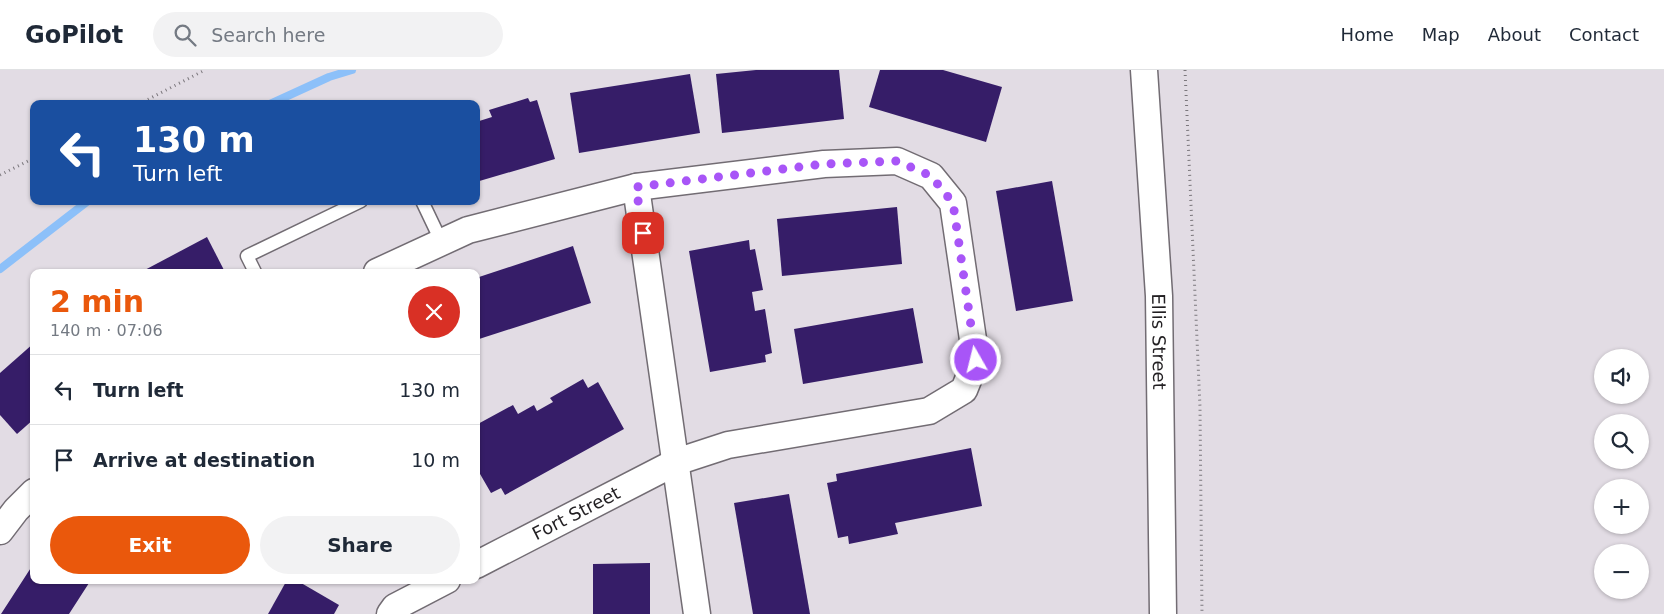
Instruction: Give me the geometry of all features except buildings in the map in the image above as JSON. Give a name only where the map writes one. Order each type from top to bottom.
[{"type":"street","name":"Ellis Street","points":[[1144,70],[1159,296],[1163,614]]},
{"type":"street","name":"Fort Street","points":[[384,269],[468,230],[636,187],[824,164],[897,161],[931,176],[953,203],[976,360],[964,390],[929,411],[728,445],[676,462],[480,563]]},
{"type":"street","points":[[636,187],[697,614]]},
{"type":"street","points":[[0,531],[16,510],[30,496]]},
{"type":"street","points":[[390,614],[395,607],[439,584]]},
{"type":"lane","points":[[254,269],[247,256],[353,205]]},
{"type":"lane","points":[[424,205],[442,243]]},
{"type":"path","points":[[147,100],[206,70]]},
{"type":"path","points":[[1185,70],[1200,406],[1202,614]]},
{"type":"path","points":[[0,175],[30,160]]},
{"type":"waterway","points":[[279,100],[329,77],[352,70]]},
{"type":"waterway","points":[[0,269],[83,205]]},
{"type":"route","points":[[643,233],[636,187],[824,164],[897,161],[931,176],[953,203],[976,360]]}]
